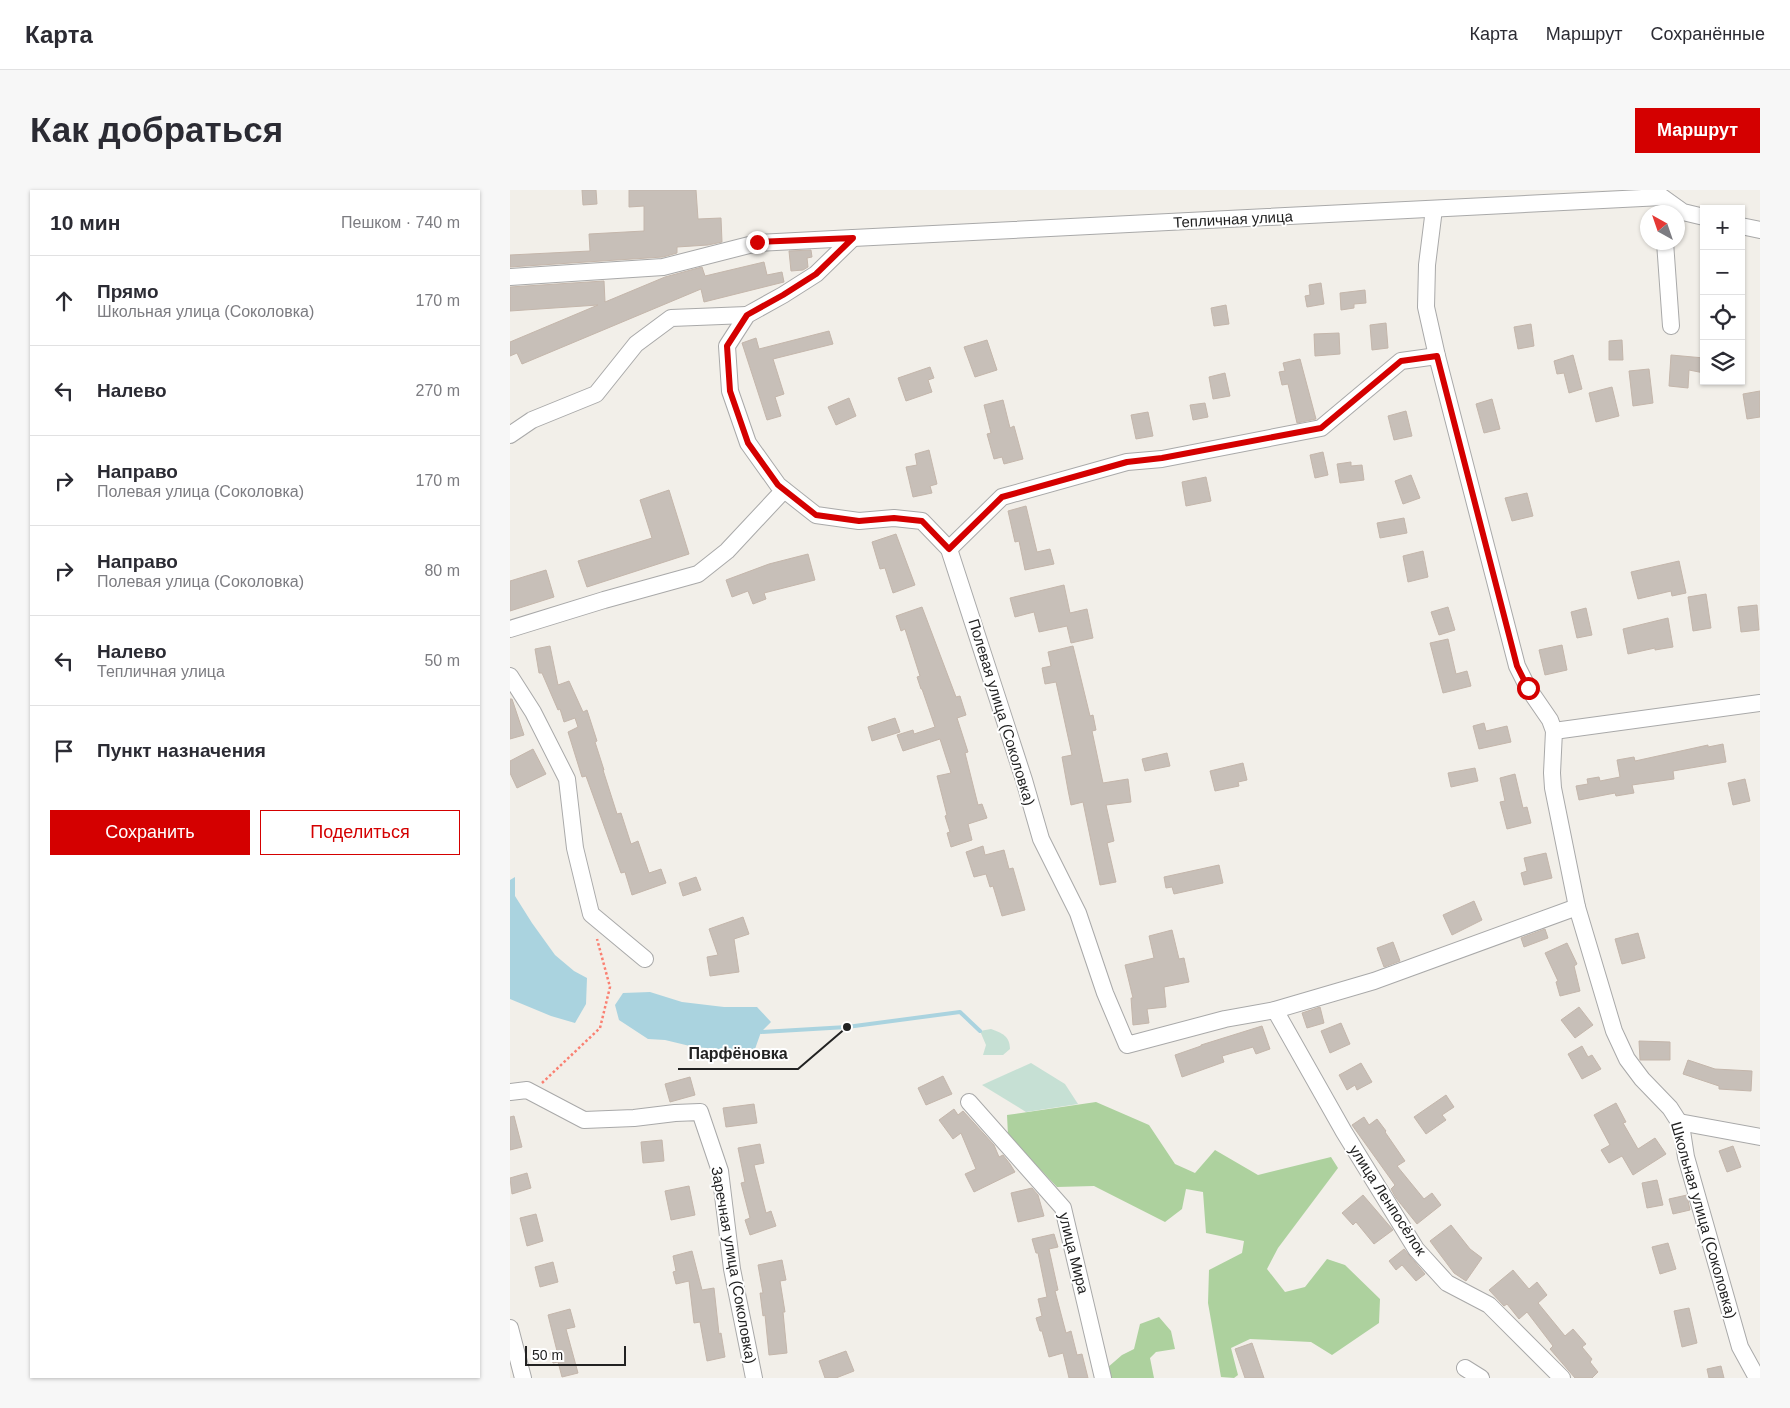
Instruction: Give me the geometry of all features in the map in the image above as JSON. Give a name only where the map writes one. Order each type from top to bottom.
[{"type":"street","name":"Тепличная улица","points":[[510,277],[664,267],[757,242],[1434,209],[1640,205]]},
{"type":"street","points":[[1434,209],[1426,265],[1426,307],[1437,356],[1517,666],[1528,688],[1550,720],[1554,731],[1760,703]]},
{"type":"street","name":"Тепличная улица","points":[[1685,212],[1700,216]]},
{"type":"street","points":[[1745,227],[1760,230]]},
{"type":"street","name":"Полевая улица (Соколовка)","points":[[853,238],[816,274],[747,315],[727,346],[730,391],[748,443],[778,485],[816,515],[859,521],[894,518],[922,521],[949,549],[1021,770],[1041,839],[1078,913],[1105,994],[1127,1045],[1225,1019],[1275,1010]]},
{"type":"street","points":[[1666,250],[1671,326]]},
{"type":"street","points":[[510,436],[532,420],[596,394],[636,344],[671,318],[747,315]]},
{"type":"street","points":[[949,549],[1002,497],[1127,462],[1162,458],[1321,428],[1401,361],[1437,356]]},
{"type":"street","points":[[510,630],[604,600],[698,574],[727,552],[784,490]]},
{"type":"street","points":[[510,676],[534,712],[567,779],[575,848],[591,914],[646,959]]},
{"type":"street","name":"Школьная улица (Соколовка)","points":[[1554,731],[1553,788],[1577,907],[1614,1031],[1627,1060],[1642,1079],[1670,1108],[1679,1122],[1686,1157],[1740,1346],[1757,1378]]},
{"type":"street","points":[[1275,1010],[1374,981],[1577,907]]},
{"type":"street","name":"улица Ленпосёлок","points":[[1275,1010],[1344,1132],[1416,1248],[1447,1283],[1489,1305],[1562,1378]]},
{"type":"street","name":"Заречная улица (Соколовка)","points":[[510,1092],[527,1090],[584,1120],[700,1112],[720,1171],[732,1269],[754,1378]]},
{"type":"street","name":"улица Мира","points":[[970,1102],[1063,1208],[1103,1378]]},
{"type":"street","points":[[1679,1122],[1760,1137]]},
{"type":"street","points":[[510,1328],[523,1378]]},
{"type":"street","points":[[1466,1368],[1481,1378]]},
{"type":"path","points":[[532,1093],[600,1028],[610,987],[591,914]]},
{"type":"green space","points":[[991,1029],[1002,1034],[1009,1041],[1010,1049],[1003,1055],[983,1055],[986,1045],[980,1031]]},
{"type":"green space","points":[[1031,1063],[1065,1084],[1078,1104],[1026,1112],[982,1085]]},
{"type":"green space","points":[[1096,1102],[1149,1125],[1175,1164],[1195,1173],[1215,1150],[1258,1175],[1331,1157],[1338,1168],[1278,1248],[1267,1269],[1285,1292],[1305,1287],[1327,1259],[1345,1265],[1380,1299],[1379,1323],[1332,1355],[1311,1342],[1250,1339],[1231,1348],[1238,1375],[1234,1378],[1221,1377],[1208,1303],[1209,1270],[1242,1253],[1244,1241],[1206,1233],[1203,1192],[1186,1189],[1182,1209],[1165,1222],[1094,1186],[1057,1187],[1008,1135],[1007,1115]]},
{"type":"green space","points":[[1159,1317],[1171,1331],[1175,1349],[1156,1352],[1150,1358],[1154,1378],[1109,1378],[1107,1368],[1122,1355],[1134,1349],[1140,1324]]},
{"type":"water","points":[[515,877],[515,896],[532,923],[555,955],[574,971],[587,978],[586,1004],[575,1023],[551,1016],[510,999],[510,880]]},
{"type":"water","points":[[650,992],[682,1002],[724,1007],[757,1007],[771,1022],[761,1032],[755,1049],[731,1050],[694,1047],[665,1040],[648,1039],[619,1020],[615,1005],[623,993]]},
{"type":"building","points":[[582,190],[596,190],[597,204],[583,205]]},
{"type":"building","points":[[629,190],[696,190],[698,219],[721,218],[722,242],[677,247],[677,253],[663,257],[510,267],[510,255],[590,251],[589,234],[644,231],[644,206],[629,207]]},
{"type":"building","points":[[811,250],[812,257],[807,258],[808,267],[803,270],[791,271],[789,251]]},
{"type":"building","points":[[764,262],[767,275],[782,272],[784,282],[704,302],[701,289],[522,364],[517,353],[510,356],[510,342],[598,305],[510,311],[510,287],[604,281],[605,302],[665,277],[702,267],[705,276]]},
{"type":"building","points":[[1321,283],[1324,304],[1307,307],[1305,296],[1310,295],[1309,285]]},
{"type":"building","points":[[1365,290],[1366,303],[1354,304],[1354,308],[1341,310],[1340,293]]},
{"type":"building","points":[[1226,305],[1229,324],[1214,326],[1211,308]]},
{"type":"building","points":[[1386,323],[1388,348],[1372,350],[1370,325]]},
{"type":"building","points":[[1531,324],[1534,346],[1518,349],[1514,327]]},
{"type":"building","points":[[829,331],[833,344],[773,359],[784,394],[775,397],[781,416],[767,420],[742,343],[756,338],[759,349]]},
{"type":"building","points":[[1339,333],[1340,354],[1315,356],[1314,334]]},
{"type":"building","points":[[987,340],[997,370],[975,377],[964,347]]},
{"type":"building","points":[[1622,340],[1623,360],[1609,360],[1609,341]]},
{"type":"building","points":[[1573,355],[1582,389],[1569,393],[1564,373],[1557,374],[1554,361]]},
{"type":"building","points":[[1671,355],[1700,358],[1700,372],[1689,370],[1688,388],[1669,386]]},
{"type":"building","points":[[1300,359],[1316,419],[1297,423],[1288,384],[1282,385],[1279,372],[1285,371],[1283,363]]},
{"type":"building","points":[[930,367],[934,378],[928,380],[932,392],[906,401],[898,378]]},
{"type":"building","points":[[1649,369],[1653,403],[1633,406],[1629,371]]},
{"type":"building","points":[[1225,373],[1230,396],[1213,399],[1209,377]]},
{"type":"building","points":[[1612,387],[1619,416],[1596,422],[1589,393]]},
{"type":"building","points":[[1760,391],[1760,417],[1747,419],[1743,394]]},
{"type":"building","points":[[849,398],[856,416],[836,425],[828,407]]},
{"type":"building","points":[[1492,399],[1500,429],[1484,433],[1476,404]]},
{"type":"building","points":[[1003,400],[1010,428],[1014,426],[1023,459],[1004,464],[1002,457],[994,459],[987,434],[991,433],[984,405]]},
{"type":"building","points":[[1205,403],[1208,417],[1193,420],[1190,405]]},
{"type":"building","points":[[1406,411],[1412,436],[1394,440],[1388,416]]},
{"type":"building","points":[[1148,412],[1153,436],[1136,439],[1131,415]]},
{"type":"building","points":[[929,450],[937,484],[930,486],[932,493],[913,497],[906,467],[917,465],[915,454]]},
{"type":"building","points":[[1323,452],[1328,475],[1315,478],[1310,455]]},
{"type":"building","points":[[1351,462],[1351,466],[1362,465],[1364,480],[1340,483],[1337,464]]},
{"type":"building","points":[[1411,475],[1420,498],[1403,504],[1395,481]]},
{"type":"building","points":[[1206,477],[1211,501],[1186,506],[1182,482]]},
{"type":"building","points":[[669,490],[689,554],[587,587],[578,561],[652,538],[640,500]]},
{"type":"building","points":[[1527,493],[1533,516],[1512,521],[1505,498]]},
{"type":"building","points":[[1026,506],[1037,552],[1050,549],[1054,564],[1025,570],[1019,541],[1015,542],[1008,511]]},
{"type":"building","points":[[1404,518],[1407,533],[1380,538],[1377,523]]},
{"type":"building","points":[[896,534],[915,585],[893,593],[885,568],[880,569],[872,542]]},
{"type":"building","points":[[1423,551],[1428,577],[1408,582],[1403,556]]},
{"type":"building","points":[[808,554],[815,580],[764,593],[766,599],[753,604],[748,591],[732,597],[726,580],[769,564]]},
{"type":"building","points":[[1679,561],[1686,593],[1672,596],[1671,591],[1638,599],[1631,572]]},
{"type":"building","points":[[546,570],[554,597],[510,611],[510,581]]},
{"type":"building","points":[[1064,585],[1070,613],[1087,609],[1093,638],[1071,643],[1067,626],[1039,632],[1034,612],[1015,617],[1010,598]]},
{"type":"building","points":[[1706,594],[1711,628],[1693,631],[1688,597]]},
{"type":"building","points":[[1757,605],[1759,630],[1741,632],[1738,607]]},
{"type":"building","points":[[922,607],[956,697],[960,696],[966,715],[957,718],[968,752],[965,753],[978,805],[982,804],[987,818],[968,824],[972,840],[951,847],[947,833],[950,832],[945,816],[947,815],[937,776],[951,773],[940,739],[903,751],[897,735],[913,730],[914,734],[935,727],[917,677],[920,676],[905,629],[901,631],[896,616]]},
{"type":"building","points":[[1448,607],[1455,630],[1439,635],[1431,612]]},
{"type":"building","points":[[1586,608],[1592,635],[1577,638],[1571,612]]},
{"type":"building","points":[[1668,618],[1673,647],[1655,650],[1655,648],[1628,654],[1623,629]]},
{"type":"building","points":[[1448,639],[1456,674],[1467,671],[1471,686],[1443,693],[1430,643]]},
{"type":"building","points":[[1562,645],[1567,670],[1545,675],[1539,650]]},
{"type":"building","points":[[550,646],[558,685],[569,681],[583,712],[587,710],[617,814],[621,813],[631,844],[638,841],[649,873],[661,869],[666,883],[632,895],[625,872],[621,873],[586,776],[582,777],[568,732],[578,727],[575,718],[564,722],[560,709],[558,710],[542,673],[539,673],[535,649]]},
{"type":"building","points":[[1073,646],[1090,716],[1093,715],[1096,730],[1092,731],[1103,783],[1128,779],[1131,802],[1106,805],[1114,841],[1107,843],[1116,882],[1100,885],[1083,802],[1071,805],[1062,757],[1072,755],[1056,682],[1045,684],[1042,668],[1051,666],[1048,652]]},
{"type":"building","points":[[510,699],[512,699],[524,735],[510,739]]},
{"type":"building","points":[[895,718],[900,732],[872,741],[868,727]]},
{"type":"building","points":[[1484,723],[1486,731],[1507,726],[1511,742],[1479,749],[1473,726]]},
{"type":"building","points":[[1723,744],[1726,762],[1673,771],[1674,779],[1632,785],[1634,793],[1616,796],[1615,793],[1579,800],[1576,786],[1588,784],[1587,779],[1599,777],[1600,781],[1620,777],[1617,760],[1634,757],[1635,761],[1708,745],[1708,747]]},
{"type":"building","points":[[533,749],[546,774],[517,788],[510,773],[510,761]]},
{"type":"building","points":[[1167,753],[1170,766],[1145,771],[1142,759]]},
{"type":"building","points":[[1243,763],[1247,780],[1238,782],[1239,786],[1215,791],[1210,771]]},
{"type":"building","points":[[1475,768],[1478,781],[1451,787],[1448,773]]},
{"type":"building","points":[[1515,774],[1523,808],[1527,807],[1531,823],[1507,829],[1500,802],[1505,801],[1500,778]]},
{"type":"building","points":[[1745,779],[1750,801],[1733,805],[1728,783]]},
{"type":"building","points":[[983,846],[985,855],[1004,850],[1009,869],[1013,868],[1025,910],[1002,916],[993,886],[990,887],[986,874],[974,877],[966,852]]},
{"type":"building","points":[[1546,853],[1552,878],[1524,885],[1521,873],[1527,871],[1524,858]]},
{"type":"building","points":[[1219,865],[1223,883],[1174,894],[1172,887],[1166,888],[1164,877]]},
{"type":"building","points":[[696,877],[701,890],[683,896],[679,883]]},
{"type":"building","points":[[1474,901],[1482,920],[1452,935],[1443,915]]},
{"type":"building","points":[[743,917],[749,934],[734,939],[739,972],[710,976],[707,957],[718,955],[709,929]]},
{"type":"building","points":[[1545,929],[1548,938],[1524,947],[1521,938]]},
{"type":"building","points":[[1172,930],[1179,959],[1184,958],[1189,982],[1164,987],[1166,1007],[1147,1009],[1149,1023],[1133,1025],[1131,998],[1133,998],[1125,965],[1154,958],[1149,936]]},
{"type":"building","points":[[1638,933],[1645,958],[1622,964],[1615,939]]},
{"type":"building","points":[[1393,942],[1400,961],[1384,967],[1377,948]]},
{"type":"building","points":[[1567,943],[1577,964],[1574,966],[1580,991],[1560,996],[1556,982],[1558,981],[1545,953]]},
{"type":"building","points":[[1320,1007],[1324,1023],[1307,1028],[1302,1013]]},
{"type":"building","points":[[1579,1007],[1593,1025],[1575,1038],[1561,1020]]},
{"type":"building","points":[[1341,1023],[1350,1044],[1330,1053],[1321,1031]]},
{"type":"building","points":[[1262,1026],[1270,1049],[1256,1054],[1253,1047],[1222,1056],[1224,1062],[1182,1077],[1175,1055]]},
{"type":"building","points":[[1639,1041],[1670,1042],[1670,1060],[1640,1060]]},
{"type":"building","points":[[1582,1046],[1588,1057],[1592,1055],[1601,1069],[1582,1079],[1568,1054]]},
{"type":"building","points":[[1688,1060],[1715,1069],[1752,1071],[1751,1091],[1719,1089],[1719,1086],[1683,1074]]},
{"type":"building","points":[[1361,1063],[1372,1082],[1357,1090],[1355,1085],[1347,1090],[1339,1075]]},
{"type":"building","points":[[943,1076],[952,1094],[926,1105],[918,1088]]},
{"type":"building","points":[[690,1077],[695,1095],[670,1102],[665,1084]]},
{"type":"building","points":[[1446,1095],[1454,1107],[1442,1115],[1446,1120],[1426,1134],[1414,1117]]},
{"type":"building","points":[[1616,1103],[1626,1122],[1623,1123],[1638,1149],[1655,1138],[1666,1154],[1633,1175],[1622,1156],[1609,1163],[1601,1150],[1610,1145],[1594,1115]]},
{"type":"building","points":[[754,1104],[757,1123],[726,1127],[723,1108]]},
{"type":"building","points":[[954,1109],[958,1115],[963,1111],[994,1145],[999,1157],[1003,1155],[1015,1172],[974,1192],[965,1174],[976,1169],[961,1133],[953,1139],[939,1120]]},
{"type":"building","points":[[514,1116],[522,1147],[510,1150],[510,1117]]},
{"type":"building","points":[[1364,1117],[1369,1125],[1377,1119],[1386,1131],[1405,1161],[1397,1166],[1424,1199],[1432,1193],[1441,1205],[1417,1224],[1396,1198],[1391,1189],[1395,1185],[1352,1125]]},
{"type":"building","points":[[662,1140],[664,1161],[643,1163],[641,1142]]},
{"type":"building","points":[[760,1144],[764,1163],[754,1165],[766,1213],[771,1211],[776,1226],[750,1235],[745,1220],[750,1218],[741,1183],[745,1182],[738,1148]]},
{"type":"building","points":[[1733,1146],[1741,1167],[1727,1172],[1719,1151]]},
{"type":"building","points":[[527,1173],[531,1188],[512,1194],[510,1178]]},
{"type":"building","points":[[1657,1180],[1663,1205],[1647,1208],[1642,1183]]},
{"type":"building","points":[[689,1186],[695,1215],[671,1220],[665,1191]]},
{"type":"building","points":[[1032,1188],[1038,1195],[1044,1216],[1018,1222],[1011,1193]]},
{"type":"building","points":[[1363,1195],[1393,1230],[1374,1244],[1356,1222],[1353,1225],[1342,1213]]},
{"type":"building","points":[[1687,1195],[1690,1210],[1673,1214],[1669,1199]]},
{"type":"building","points":[[536,1214],[543,1241],[527,1246],[520,1218]]},
{"type":"building","points":[[1451,1225],[1470,1249],[1482,1258],[1466,1281],[1454,1273],[1430,1241]]},
{"type":"building","points":[[1054,1234],[1058,1247],[1049,1249],[1058,1290],[1055,1291],[1066,1333],[1071,1331],[1077,1355],[1082,1354],[1088,1378],[1069,1378],[1063,1353],[1049,1357],[1042,1331],[1040,1331],[1036,1318],[1042,1316],[1038,1299],[1047,1297],[1038,1253],[1036,1253],[1032,1239]]},
{"type":"building","points":[[1668,1243],[1676,1269],[1660,1274],[1652,1247]]},
{"type":"building","points":[[1404,1249],[1425,1274],[1416,1281],[1402,1265],[1396,1270],[1389,1261]]},
{"type":"building","points":[[692,1251],[702,1290],[714,1288],[719,1334],[721,1333],[725,1357],[707,1361],[700,1322],[694,1323],[689,1281],[676,1284],[673,1272],[676,1271],[673,1256]]},
{"type":"building","points":[[782,1260],[786,1280],[780,1281],[785,1312],[783,1312],[787,1353],[769,1355],[765,1315],[763,1316],[760,1293],[763,1293],[758,1265]]},
{"type":"building","points":[[553,1262],[558,1282],[540,1287],[535,1267]]},
{"type":"building","points":[[1513,1270],[1529,1289],[1537,1282],[1547,1295],[1538,1303],[1565,1336],[1573,1329],[1586,1344],[1582,1347],[1592,1359],[1590,1362],[1598,1372],[1592,1378],[1575,1378],[1550,1349],[1553,1346],[1527,1312],[1519,1319],[1507,1304],[1504,1306],[1489,1290]]},
{"type":"building","points":[[1689,1308],[1697,1343],[1682,1347],[1674,1311]]},
{"type":"building","points":[[570,1309],[575,1327],[566,1329],[578,1373],[562,1377],[558,1362],[553,1363],[550,1353],[557,1351],[548,1315]]},
{"type":"building","points":[[1252,1343],[1264,1378],[1245,1378],[1235,1349]]},
{"type":"building","points":[[846,1351],[854,1371],[836,1378],[825,1378],[819,1361]]},
{"type":"building","points":[[1721,1366],[1724,1378],[1709,1378],[1707,1369]]},
{"type":"waterway","points":[[761,1032],[847,1027],[960,1012],[980,1031]]},
{"type":"place","name":"Парфёновка","points":[[847,1027]]},
{"type":"route","points":[[757,242],[853,238],[816,274],[747,315],[727,346],[730,391],[748,443],[778,485],[816,515],[859,521],[894,518],[922,521],[949,549],[1002,497],[1127,462],[1162,458],[1321,428],[1401,361],[1437,356],[1517,666],[1528,688]]}]
